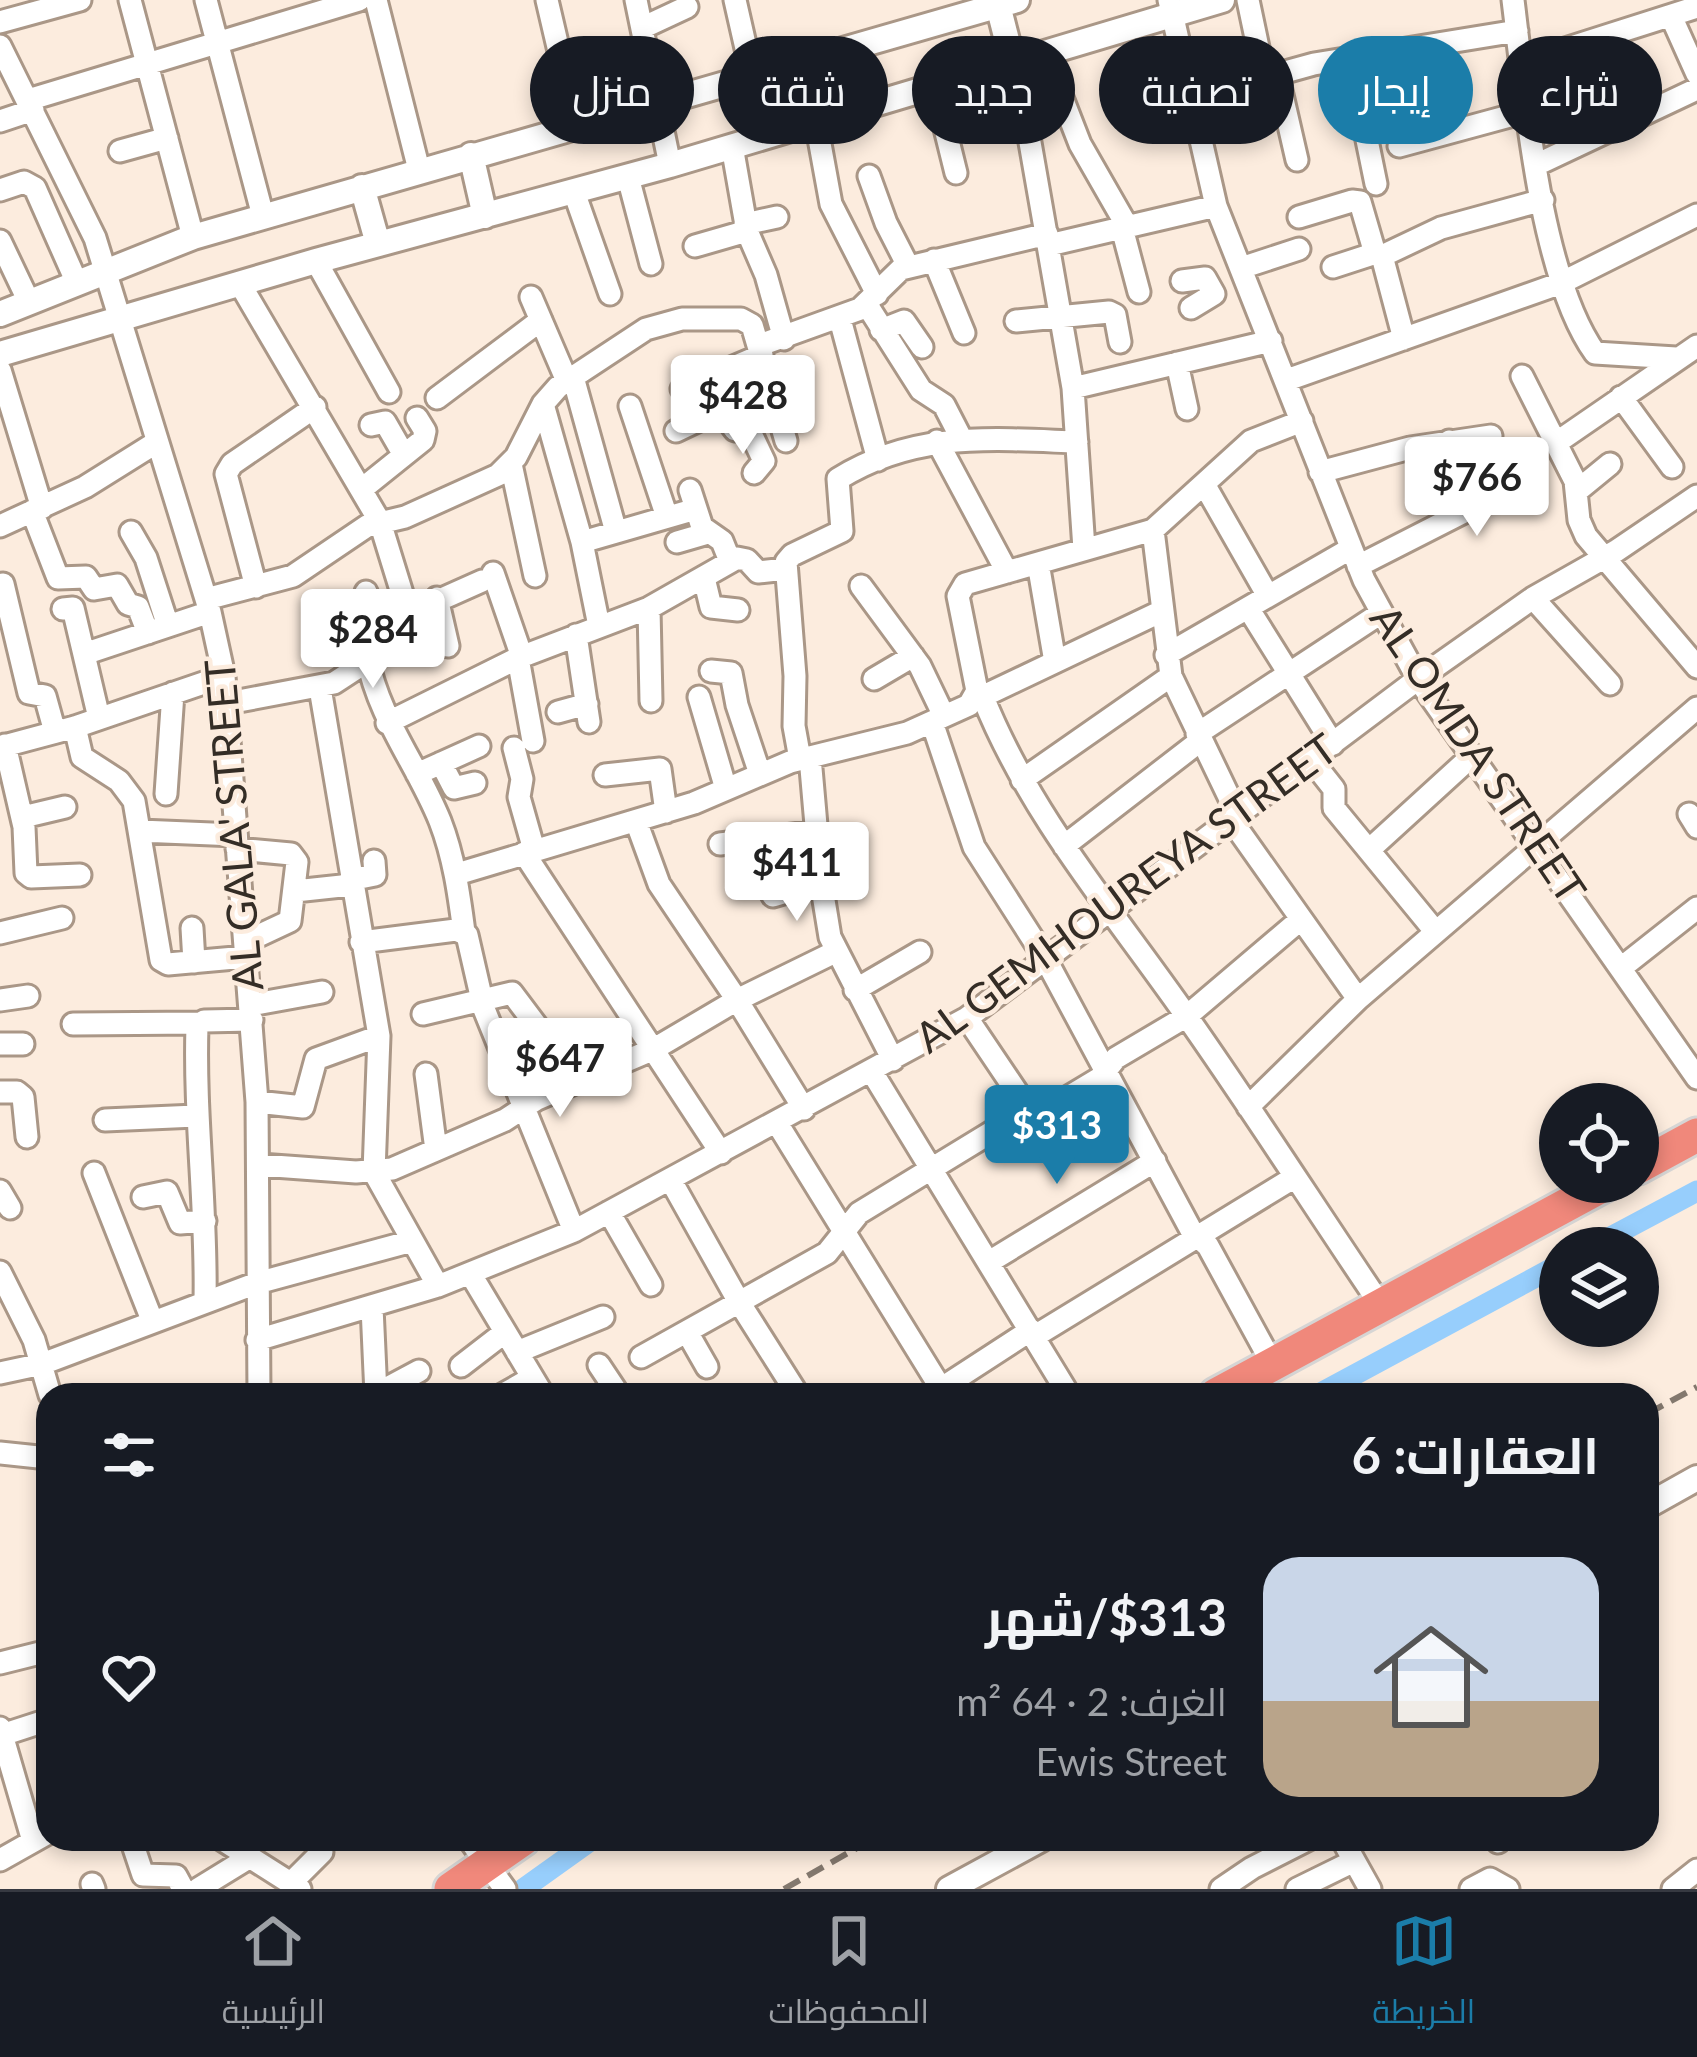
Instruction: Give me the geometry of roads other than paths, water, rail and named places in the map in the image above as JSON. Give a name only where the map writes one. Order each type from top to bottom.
[{"type":"highway","points":[[1659,1155],[1697,1135]]},
{"type":"highway","points":[[1239,1383],[1570,1203]]},
{"type":"highway","points":[[451,1889],[487,1864]]},
{"type":"street","points":[[0,22],[80,0]]},
{"type":"street","points":[[130,0],[194,237]]},
{"type":"street","points":[[206,0],[263,215]]},
{"type":"street","points":[[0,121],[147,62],[218,43],[293,10],[359,0]]},
{"type":"street","points":[[377,0],[418,170]]},
{"type":"street","points":[[547,0],[555,36]]},
{"type":"street","points":[[636,0],[644,36]]},
{"type":"street","points":[[735,0],[743,36]]},
{"type":"street","points":[[1075,42],[1171,7],[1222,0]]},
{"type":"street","points":[[1248,0],[1259,36]]},
{"type":"street","points":[[1513,0],[1517,36]]},
{"type":"street","points":[[886,36],[996,4],[1015,36]]},
{"type":"street","points":[[1607,36],[1697,7]]},
{"type":"street","points":[[642,28],[688,8]]},
{"type":"street","points":[[1671,16],[1697,74]]},
{"type":"street","points":[[1473,38],[1517,31]]},
{"type":"street","name":"AL GALA' STREET","points":[[0,46],[84,209],[208,605],[224,676],[257,1102],[259,1383]]},
{"type":"street","points":[[1536,165],[1697,89]]},
{"type":"street","points":[[1399,146],[1497,119]]},
{"type":"street","points":[[1075,136],[1125,227],[1139,292]]},
{"type":"street","points":[[120,152],[167,138]]},
{"type":"street","points":[[0,314],[194,237],[530,138]]},
{"type":"street","points":[[666,144],[670,165]]},
{"type":"street","points":[[0,354],[739,144]]},
{"type":"street","points":[[819,144],[832,204],[881,330],[921,390],[944,406],[961,438]]},
{"type":"street","points":[[949,144],[956,173]]},
{"type":"street","points":[[1030,144],[1073,388],[1084,550]]},
{"type":"street","name":"AL OMDA STREET","points":[[1202,144],[1216,206],[1354,558],[1382,613],[1418,679],[1697,1078]]},
{"type":"street","points":[[1293,144],[1298,160]]},
{"type":"street","points":[[1367,144],[1376,184]]},
{"type":"street","points":[[1533,144],[1561,283],[1595,353],[1676,358]]},
{"type":"street","points":[[732,146],[746,228],[766,275],[784,339]]},
{"type":"street","points":[[471,155],[485,216]]},
{"type":"street","points":[[869,176],[908,266]]},
{"type":"street","points":[[628,177],[651,264]]},
{"type":"street","points":[[0,190],[24,182],[35,188],[77,283]]},
{"type":"street","points":[[362,187],[378,244]]},
{"type":"street","points":[[574,192],[610,294]]},
{"type":"street","points":[[1333,267],[1379,255],[1427,232],[1543,200]]},
{"type":"street","points":[[1299,217],[1360,202],[1404,339]]},
{"type":"street","points":[[682,389],[784,339],[840,319],[872,299],[889,278],[908,266],[1216,206]]},
{"type":"street","points":[[1287,380],[1561,283],[1697,215]]},
{"type":"street","points":[[695,246],[777,217]]},
{"type":"street","points":[[0,241],[28,302]]},
{"type":"street","points":[[1212,291],[1299,249]]},
{"type":"street","points":[[934,260],[964,333]]},
{"type":"street","points":[[316,261],[389,392]]},
{"type":"street","points":[[1182,281],[1205,278],[1212,291],[1212,297],[1191,308]]},
{"type":"street","points":[[240,284],[380,521],[409,616]]},
{"type":"street","points":[[673,295],[682,319]]},
{"type":"street","points":[[531,297],[569,379],[616,532]]},
{"type":"street","points":[[1016,321],[1112,312],[1120,342]]},
{"type":"street","points":[[84,654],[304,571],[367,526],[405,517],[490,480],[512,464],[543,404],[569,379],[646,329],[682,319],[747,321],[755,330],[786,441]]},
{"type":"street","points":[[840,319],[878,460]]},
{"type":"street","points":[[437,398],[541,320]]},
{"type":"street","points":[[881,330],[904,321],[922,347]]},
{"type":"street","points":[[1073,388],[1271,340]]},
{"type":"street","points":[[1556,442],[1697,346]]},
{"type":"street","points":[[1177,363],[1187,409]]},
{"type":"street","points":[[0,370],[58,578],[86,577],[94,590],[117,585],[128,604],[138,607],[158,629]]},
{"type":"street","points":[[1522,376],[1577,491],[1581,528],[1697,667]]},
{"type":"street","points":[[1621,397],[1672,467]]},
{"type":"street","points":[[676,431],[717,410],[725,413],[733,429],[776,402]]},
{"type":"street","points":[[543,404],[582,542],[599,626]]},
{"type":"street","points":[[630,406],[667,518]]},
{"type":"street","points":[[256,587],[226,474],[232,464],[315,407]]},
{"type":"street","points":[[362,489],[425,437],[417,418]]},
{"type":"street","points":[[1302,421],[1251,441],[1153,530],[965,584],[958,591],[978,699],[1022,780],[1380,1304]]},
{"type":"street","points":[[370,425],[385,422],[404,455]]},
{"type":"street","points":[[746,423],[764,461],[754,472]]},
{"type":"street","points":[[1320,472],[1449,441],[1491,436]]},
{"type":"street","points":[[893,1060],[835,952],[820,882],[805,758],[794,725],[796,686],[786,569],[792,555],[840,534],[838,479],[878,460],[961,438],[1078,442]]},
{"type":"street","points":[[938,441],[1007,572]]},
{"type":"street","points":[[1022,780],[1248,608],[1468,510],[1470,499],[1449,441]]},
{"type":"street","points":[[0,526],[85,487],[157,442]]},
{"type":"street","points":[[512,464],[535,575]]},
{"type":"street","points":[[1577,491],[1610,464]]},
{"type":"street","points":[[1204,484],[1268,596]]},
{"type":"street","name":"AL GEMHOUREYA STREET","points":[[257,1340],[438,1286],[574,1231],[967,1018],[1418,679],[1533,598],[1697,496]]},
{"type":"street","points":[[582,542],[667,518],[693,500],[702,527],[722,541],[730,561]]},
{"type":"street","points":[[1153,530],[1169,665],[1239,830],[1358,999]]},
{"type":"street","points":[[131,532],[146,558],[158,629]]},
{"type":"street","points":[[677,542],[708,533]]},
{"type":"street","points":[[387,723],[520,657],[649,608],[730,561],[742,558],[758,572],[786,569]]},
{"type":"street","points":[[1038,563],[1055,662]]},
{"type":"street","points":[[228,703],[320,688],[346,676],[409,616],[487,577],[520,657],[523,744],[519,797],[529,852],[721,1153]]},
{"type":"street","points":[[704,578],[712,608],[738,610]]},
{"type":"street","points":[[861,586],[914,656],[938,719],[974,847],[1045,958],[1191,1230],[1273,1365]]},
{"type":"street","points":[[3,590],[23,626],[29,692],[45,696],[84,760],[119,781],[130,794],[140,831],[151,962],[194,962],[246,949],[290,921],[294,856],[237,842],[140,831]]},
{"type":"street","points":[[366,592],[384,636]]},
{"type":"street","points":[[437,598],[448,646]]},
{"type":"street","points":[[1533,598],[1610,684]]},
{"type":"street","points":[[63,609],[73,608],[99,718]]},
{"type":"street","points":[[649,608],[651,701]]},
{"type":"street","points":[[1248,608],[1333,744]]},
{"type":"street","points":[[457,874],[666,812],[805,758],[893,737],[1162,611]]},
{"type":"street","points":[[1064,846],[1199,738],[1382,613]]},
{"type":"street","points":[[558,712],[588,713],[576,634]]},
{"type":"street","points":[[874,679],[914,656]]},
{"type":"street","points":[[367,657],[387,723],[440,822],[457,874],[464,932],[481,1000],[574,1231]]},
{"type":"street","points":[[711,671],[731,673],[760,774]]},
{"type":"street","points":[[80,874],[28,876],[22,817],[2,746],[224,676]]},
{"type":"street","points":[[320,688],[380,1036],[374,1172],[438,1286]]},
{"type":"street","points":[[166,794],[173,693]]},
{"type":"street","points":[[699,698],[726,790]]},
{"type":"street","points":[[1248,1107],[1358,999],[1697,708]]},
{"type":"street","points":[[417,774],[479,746]]},
{"type":"street","points":[[1370,850],[1472,756]]},
{"type":"street","points":[[1312,760],[1334,789],[1334,808],[1435,931]]},
{"type":"street","points":[[441,763],[454,788],[475,783]]},
{"type":"street","points":[[605,776],[660,769],[666,812]]},
{"type":"street","points":[[22,817],[66,810]]},
{"type":"street","points":[[636,821],[659,884],[804,1109]]},
{"type":"street","points":[[720,844],[816,832]]},
{"type":"street","points":[[295,891],[375,875],[374,861]]},
{"type":"street","points":[[764,878],[772,896],[820,882]]},
{"type":"street","points":[[1621,968],[1697,908]]},
{"type":"street","points":[[0,934],[62,917]]},
{"type":"street","points":[[641,1358],[827,1253],[859,1213],[1018,1116],[1045,1111],[1100,1078],[1116,1058],[1187,1016],[1300,920]]},
{"type":"street","points":[[191,928],[194,962]]},
{"type":"street","points":[[361,942],[464,932]]},
{"type":"street","points":[[260,1165],[392,1169],[654,1049],[737,1000],[835,952]]},
{"type":"street","points":[[855,990],[920,952]]},
{"type":"street","points":[[74,1024],[199,1023],[322,992]]},
{"type":"street","points":[[423,1014],[515,994],[545,1037]]},
{"type":"street","points":[[0,1000],[28,996]]},
{"type":"street","points":[[967,1018],[1031,1113]]},
{"type":"street","points":[[199,1023],[196,1116],[205,1222],[205,1300]]},
{"type":"street","points":[[257,1102],[303,1107],[316,1059],[380,1036]]},
{"type":"street","points":[[872,1072],[1063,1383]]},
{"type":"street","points":[[426,1074],[436,1150]]},
{"type":"street","points":[[0,1092],[17,1092],[23,1097],[27,1137]]},
{"type":"street","points":[[105,1120],[196,1116]]},
{"type":"street","points":[[777,1123],[933,1383]]},
{"type":"street","points":[[989,1262],[1155,1161]]},
{"type":"street","points":[[94,1173],[152,1320]]},
{"type":"street","points":[[954,1383],[1294,1177]]},
{"type":"street","points":[[670,1180],[790,1383]]},
{"type":"street","points":[[143,1197],[167,1192],[177,1220],[205,1222]]},
{"type":"street","points":[[609,1212],[651,1285]]},
{"type":"street","points":[[0,1373],[42,1364],[256,1283],[412,1241]]},
{"type":"street","points":[[0,1272],[9,1305],[42,1364],[47,1383]]},
{"type":"street","points":[[470,1274],[536,1383]]},
{"type":"street","points":[[372,1307],[375,1383]]},
{"type":"street","points":[[518,1352],[602,1317]]},
{"type":"street","points":[[461,1366],[505,1332]]},
{"type":"street","points":[[687,1332],[707,1367]]},
{"type":"street","points":[[599,1365],[611,1383]]},
{"type":"street","points":[[397,1383],[419,1371]]},
{"type":"street","points":[[0,1453],[36,1457]]},
{"type":"street","points":[[1659,1499],[1697,1478]]},
{"type":"street","points":[[0,1663],[36,1654]]},
{"type":"street","points":[[36,1723],[1,1731],[7,1775],[36,1829]]},
{"type":"street","points":[[0,1860],[36,1839]]},
{"type":"street","points":[[135,1851],[143,1875],[176,1876],[183,1889]]},
{"type":"street","points":[[240,1851],[296,1886],[322,1852]]},
{"type":"street","points":[[949,1889],[1019,1851]]},
{"type":"street","points":[[1221,1889],[1285,1851]]},
{"type":"street","points":[[1349,1851],[1370,1889]]},
{"type":"street","points":[[198,1889],[250,1857]]},
{"type":"street","points":[[1297,1889],[1354,1861]]},
{"type":"street","points":[[1673,1889],[1697,1870]]},
{"type":"street","points":[[1476,1886],[1495,1880],[1508,1889]]},
{"type":"waterway","points":[[1629,1227],[1697,1191]]},
{"type":"waterway","points":[[1339,1383],[1539,1275]]},
{"type":"waterway","points":[[523,1889],[576,1851]]},
{"type":"railway","points":[[1659,1408],[1697,1387]]},
{"type":"railway","points":[[784,1889],[852,1851]]}]
